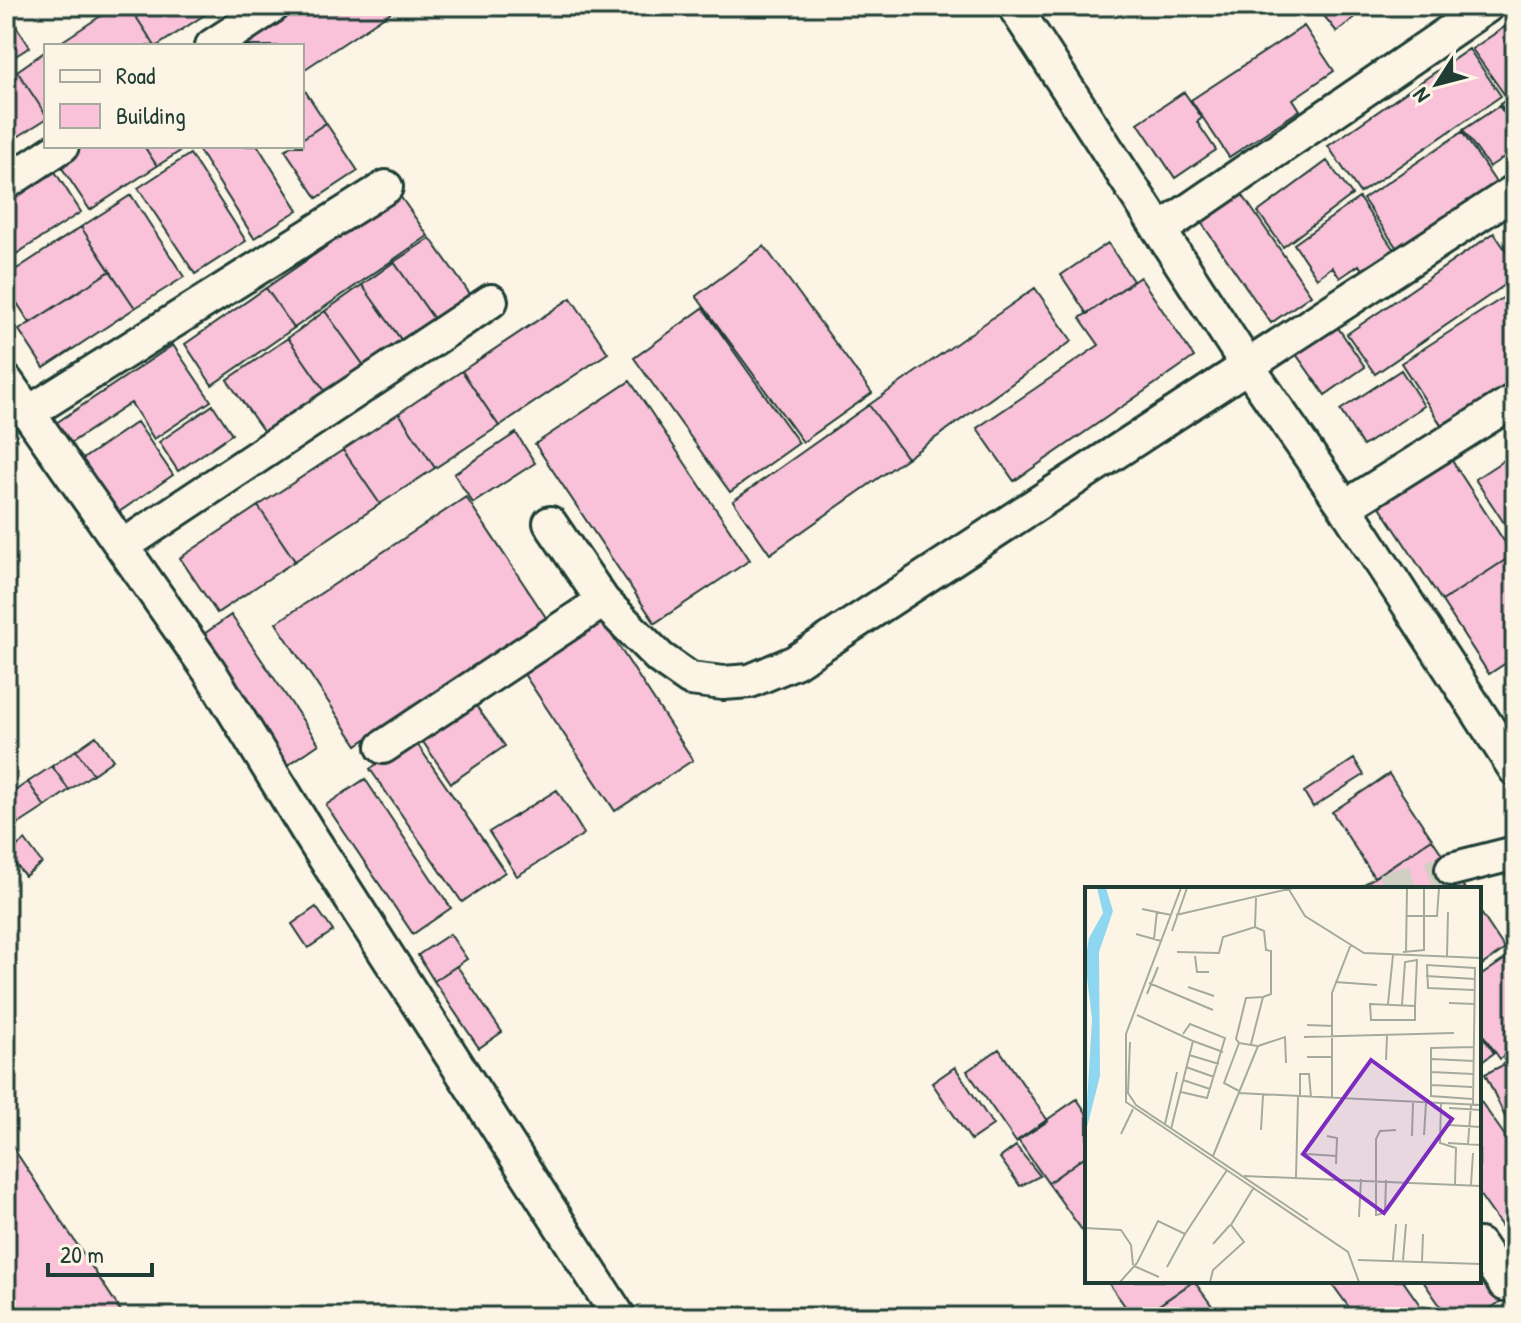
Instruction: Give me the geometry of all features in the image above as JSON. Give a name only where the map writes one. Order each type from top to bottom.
[{"type":"street","points":[[215,44],[273,6]]},
{"type":"street","points":[[1014,6],[1515,769]]},
{"type":"street","points":[[1160,230],[1487,6]]},
{"type":"street","points":[[6,183],[59,148]]},
{"type":"street","points":[[28,413],[386,187]]},
{"type":"street","points":[[550,523],[603,601],[660,658],[690,679],[723,683],[750,681],[795,662],[1515,191]]},
{"type":"street","points":[[123,546],[491,301]]},
{"type":"street","points":[[6,381],[210,672],[308,832],[619,1317]]},
{"type":"street","points":[[1345,507],[1515,400]]},
{"type":"street","points":[[383,747],[603,601]]},
{"type":"street","points":[[1452,869],[1515,853]]},
{"type":"street","points":[[1481,1248],[1505,1284]]},
{"type":"building","points":[[116,6],[129,6],[154,44],[58,44]]},
{"type":"building","points":[[129,6],[218,6],[160,44],[154,44]]},
{"type":"building","points":[[289,6],[400,6],[304,70],[304,44],[231,44]]},
{"type":"building","points":[[1326,6],[1368,6],[1337,32],[1320,11]]},
{"type":"building","points":[[6,11],[30,47],[6,62]]},
{"type":"building","points":[[1515,20],[1515,87],[1504,94],[1472,49]]},
{"type":"building","points":[[1304,26],[1334,71],[1293,99],[1300,110],[1229,157],[1191,100]]},
{"type":"building","points":[[1469,49],[1501,96],[1360,193],[1328,146]]},
{"type":"building","points":[[44,52],[44,112],[17,71]]},
{"type":"building","points":[[17,71],[44,112],[44,120],[11,141],[6,134],[6,78]]},
{"type":"building","points":[[304,89],[326,123],[304,138]]},
{"type":"building","points":[[1184,92],[1202,118],[1197,122],[1216,150],[1175,178],[1138,123]]},
{"type":"building","points":[[1515,94],[1515,125],[1500,104]]},
{"type":"building","points":[[1499,106],[1515,129],[1515,150],[1489,167],[1463,130]]},
{"type":"building","points":[[326,123],[358,171],[317,198],[285,150],[304,148],[304,138]]},
{"type":"building","points":[[1462,132],[1499,187],[1401,254],[1363,199]]},
{"type":"building","points":[[74,148],[145,148],[157,166],[90,210],[56,159]]},
{"type":"building","points":[[145,148],[185,148],[157,166]]},
{"type":"building","points":[[197,148],[259,148],[298,210],[254,238]]},
{"type":"building","points":[[190,154],[246,241],[195,274],[138,188]]},
{"type":"building","points":[[48,161],[81,212],[10,258],[6,252],[6,189]]},
{"type":"building","points":[[1327,161],[1352,195],[1283,247],[1258,212]]},
{"type":"building","points":[[1237,187],[1311,295],[1271,323],[1196,215]]},
{"type":"building","points":[[131,195],[184,277],[135,308],[81,227]]},
{"type":"building","points":[[400,196],[428,236],[294,328],[266,288]]},
{"type":"building","points":[[1359,198],[1398,256],[1367,278],[1359,265],[1340,278],[1332,267],[1317,278],[1294,244]]},
{"type":"building","points":[[81,227],[110,271],[30,323],[6,286],[6,276]]},
{"type":"building","points":[[1494,233],[1515,264],[1515,278],[1375,374],[1347,334]]},
{"type":"building","points":[[430,238],[470,294],[434,319],[394,262]]},
{"type":"building","points":[[1108,243],[1133,281],[1087,314],[1061,275]]},
{"type":"building","points":[[764,246],[872,393],[803,442],[696,296]]},
{"type":"building","points":[[394,262],[434,319],[402,341],[362,285]]},
{"type":"building","points":[[110,271],[135,308],[44,368],[19,330]]},
{"type":"building","points":[[1140,277],[1194,357],[1014,481],[977,428],[1099,345],[1080,318]]},
{"type":"building","points":[[362,285],[402,341],[365,367],[325,311]]},
{"type":"building","points":[[266,288],[294,328],[212,385],[185,344]]},
{"type":"building","points":[[1035,288],[1072,341],[907,458],[869,405]]},
{"type":"building","points":[[1515,290],[1515,379],[1442,426],[1401,363]]},
{"type":"building","points":[[571,298],[608,353],[499,426],[462,371]]},
{"type":"building","points":[[703,308],[799,443],[730,492],[634,358]]},
{"type":"building","points":[[325,311],[365,367],[327,394],[288,338]]},
{"type":"building","points":[[1332,319],[1365,367],[1325,395],[1291,347]]},
{"type":"building","points":[[288,338],[327,394],[267,436],[227,380]]},
{"type":"building","points":[[173,345],[211,401],[154,439],[131,403],[60,450],[47,429]]},
{"type":"building","points":[[1401,370],[1424,406],[1363,446],[1340,410]]},
{"type":"building","points":[[462,371],[499,426],[435,468],[399,413]]},
{"type":"building","points":[[630,381],[750,560],[655,623],[535,444]]},
{"type":"building","points":[[213,405],[232,434],[178,471],[159,442]]},
{"type":"building","points":[[869,405],[907,458],[770,554],[733,501]]},
{"type":"building","points":[[399,413],[435,468],[380,504],[343,450]]},
{"type":"building","points":[[137,422],[173,475],[113,516],[77,463]]},
{"type":"building","points":[[516,433],[535,463],[473,503],[454,474]]},
{"type":"building","points":[[343,450],[380,504],[295,561],[258,506]]},
{"type":"building","points":[[1515,453],[1515,538],[1514,538],[1475,479]]},
{"type":"building","points":[[1449,456],[1513,555],[1442,601],[1377,502]]},
{"type":"building","points":[[466,497],[547,619],[357,745],[276,623]]},
{"type":"building","points":[[258,506],[295,561],[217,613],[180,558]]},
{"type":"building","points":[[1513,555],[1515,657],[1489,674],[1442,601]]},
{"type":"building","points":[[231,615],[319,744],[282,769],[194,641]]},
{"type":"building","points":[[601,619],[693,760],[615,811],[522,671]]},
{"type":"building","points":[[472,700],[505,746],[451,783],[419,736]]},
{"type":"building","points":[[96,736],[113,760],[93,774],[76,750]]},
{"type":"building","points":[[413,738],[505,872],[462,902],[370,769]]},
{"type":"building","points":[[76,750],[93,774],[69,790],[52,766]]},
{"type":"building","points":[[1354,759],[1364,775],[1313,807],[1304,792]]},
{"type":"building","points":[[52,766],[69,790],[45,807],[28,782]]},
{"type":"building","points":[[1389,774],[1432,839],[1374,877],[1332,812]]},
{"type":"building","points":[[365,779],[451,908],[413,934],[326,805]]},
{"type":"building","points":[[28,782],[45,807],[19,824],[6,805],[6,797]]},
{"type":"building","points":[[557,790],[584,834],[517,876],[489,832]]},
{"type":"building","points":[[6,805],[19,824],[6,833]]},
{"type":"building","points":[[1432,839],[1464,887],[1364,887],[1363,885]]},
{"type":"building","points":[[25,840],[42,863],[25,876],[7,854]]},
{"type":"building","points":[[316,907],[333,931],[308,948],[292,924]]},
{"type":"building","points":[[1481,913],[1505,949],[1481,966]]},
{"type":"building","points":[[450,934],[467,959],[434,981],[418,955]]},
{"type":"building","points":[[1505,959],[1515,973],[1515,1049],[1500,1059],[1481,1032],[1481,976]]},
{"type":"building","points":[[457,966],[502,1032],[479,1048],[434,981]]},
{"type":"building","points":[[1481,1034],[1494,1053],[1481,1063]]},
{"type":"building","points":[[999,1049],[1048,1121],[1016,1142],[967,1071]]},
{"type":"building","points":[[1515,1059],[1515,1138],[1485,1074]]},
{"type":"building","points":[[955,1067],[993,1125],[971,1140],[932,1083]]},
{"type":"building","points":[[1077,1099],[1085,1111],[1085,1156],[1048,1183],[1018,1140]]},
{"type":"building","points":[[1481,1102],[1515,1150],[1515,1245],[1481,1197]]},
{"type":"building","points":[[6,1137],[123,1314],[118,1317],[19,1317],[6,1297]]},
{"type":"building","points":[[1016,1146],[1040,1176],[1020,1186],[1000,1158]]},
{"type":"building","points":[[1085,1156],[1085,1234],[1048,1183]]},
{"type":"building","points":[[1481,1266],[1504,1299],[1478,1317],[1448,1317],[1424,1283],[1481,1283]]},
{"type":"building","points":[[1108,1283],[1191,1283],[1142,1317],[1133,1317]]},
{"type":"building","points":[[1195,1283],[1220,1317],[1143,1316]]},
{"type":"building","points":[[1331,1283],[1404,1283],[1422,1308],[1409,1317],[1356,1317]]},
{"type":"tunnel","points":[[1390,887],[1452,869]]}]
